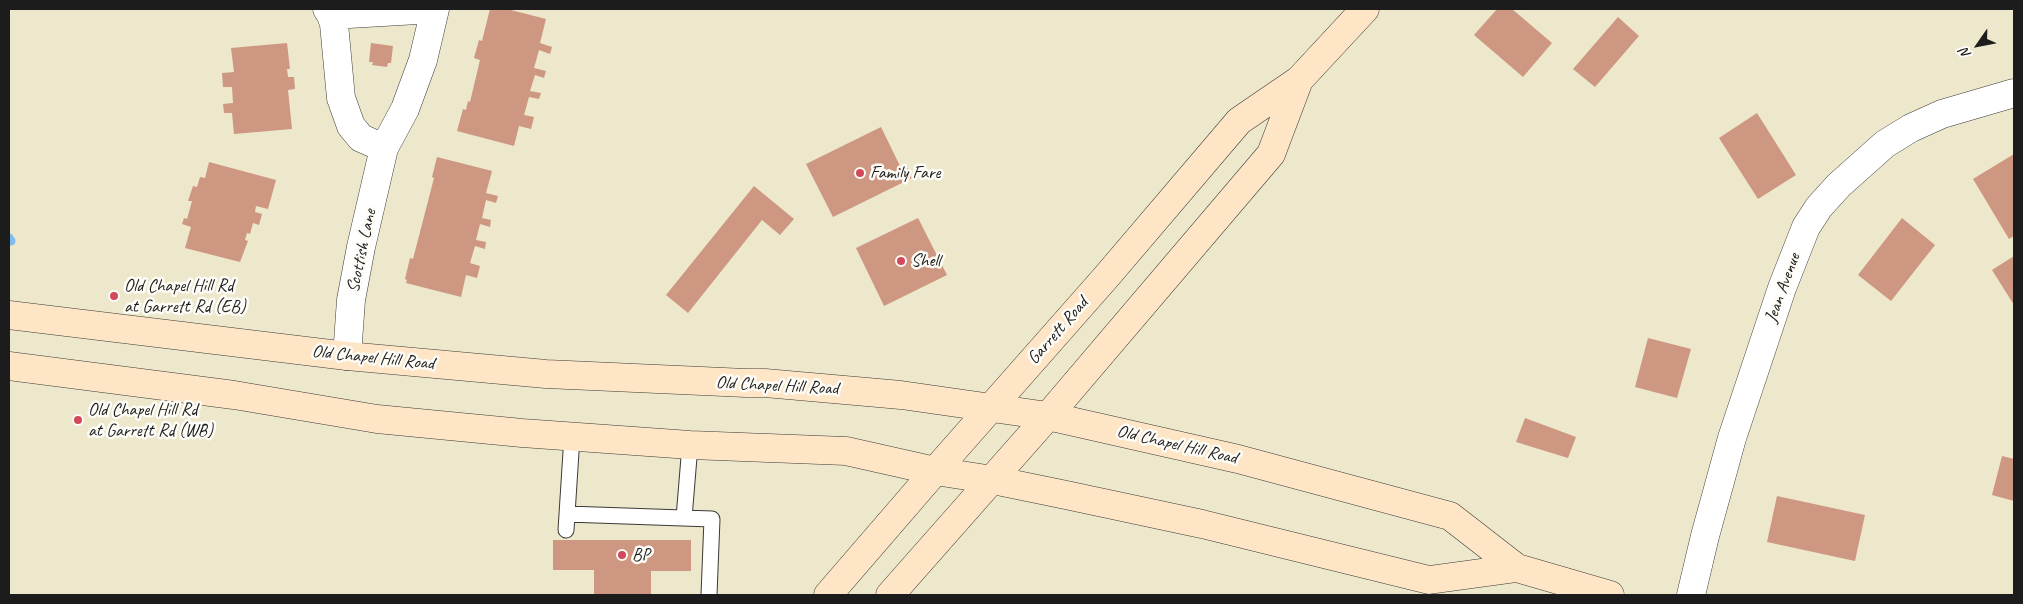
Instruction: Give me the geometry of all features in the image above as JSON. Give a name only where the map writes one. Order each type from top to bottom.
[{"type":"main road","name":"Garrett Road","points":[[828,595],[1239,121],[1300,80],[1364,9]]},
{"type":"main road","name":"Garrett Road","points":[[890,595],[993,480],[1271,154],[1300,80]]},
{"type":"main road","name":"Old Chapel Hill Road","points":[[9,315],[347,356],[546,374],[746,384],[765,383],[901,394],[1048,416],[1238,459],[1450,516],[1517,568],[1610,595]]},
{"type":"main road","name":"Old Chapel Hill Road","points":[[9,366],[234,396],[376,419],[690,445],[846,451],[1202,524],[1429,580],[1517,568]]},
{"type":"street","name":"Scottish Lane","points":[[347,356],[351,300],[384,148],[405,109],[422,60],[435,9],[329,12],[341,98],[351,126],[361,138],[384,148]]},
{"type":"street","name":"Jean Avenue","points":[[1692,595],[1705,536],[1732,438],[1782,288],[1806,227],[1819,207],[1839,185],[1885,144],[1911,128],[1942,114],[2014,93]]},
{"type":"lane","points":[[566,530],[572,436]]},
{"type":"lane","points":[[684,518],[690,445]]},
{"type":"lane","points":[[567,514],[712,518],[709,595]]},
{"type":"building","points":[[490,9],[507,9],[546,19],[540,43],[552,47],[550,54],[539,50],[534,68],[546,71],[544,78],[535,75],[530,91],[541,93],[539,99],[529,97],[524,115],[534,117],[531,129],[519,126],[514,146],[457,131],[463,109],[466,110],[468,101],[470,102],[480,60],[474,58],[479,40],[482,41]]},
{"type":"building","points":[[1497,9],[1512,9],[1552,43],[1523,77],[1474,35]]},
{"type":"building","points":[[1618,17],[1639,36],[1595,87],[1573,69]]},
{"type":"building","points":[[287,43],[290,69],[287,69],[288,77],[294,77],[295,89],[288,90],[292,129],[234,134],[232,113],[224,113],[223,104],[233,103],[232,87],[223,87],[222,73],[234,72],[231,48]]},
{"type":"building","points":[[371,43],[393,46],[391,63],[388,63],[387,67],[372,65],[373,62],[369,62]]},
{"type":"building","points":[[1757,113],[1796,175],[1758,199],[1719,138]]},
{"type":"building","name":"Family Fare","points":[[881,127],[901,168],[906,165],[912,178],[833,217],[806,164]]},
{"type":"building","points":[[2014,154],[2014,236],[2009,239],[1973,179]]},
{"type":"building","points":[[437,157],[492,171],[486,193],[498,196],[496,203],[486,200],[482,218],[491,220],[490,227],[480,224],[476,240],[486,242],[485,249],[475,246],[470,263],[480,266],[477,278],[466,275],[461,297],[406,283],[407,280],[405,279],[410,258],[413,259],[434,178],[432,177]]},
{"type":"building","points":[[209,162],[276,180],[268,209],[256,206],[255,212],[262,214],[259,225],[253,223],[250,234],[247,233],[245,240],[248,241],[240,262],[185,248],[191,227],[182,224],[184,218],[187,219],[192,201],[188,201],[193,186],[197,187],[200,177],[205,178]]},
{"type":"building","points":[[754,186],[794,219],[780,235],[762,220],[688,313],[666,295]]},
{"type":"building","name":"Shell","points":[[918,218],[947,275],[884,306],[856,248]]},
{"type":"building","points":[[1902,218],[1935,245],[1891,301],[1858,275]]},
{"type":"building","points":[[2014,256],[2014,305],[1992,270]]},
{"type":"building","points":[[1648,338],[1691,349],[1677,398],[1635,387]]},
{"type":"building","points":[[1525,418],[1576,437],[1568,458],[1516,442]]},
{"type":"building","points":[[2002,456],[2014,459],[2014,501],[1992,495]]},
{"type":"building","points":[[1777,496],[1865,515],[1855,561],[1767,542]]},
{"type":"building","name":"BP","points":[[553,540],[691,540],[691,571],[651,571],[651,595],[594,595],[594,570],[553,570]]},
{"type":"place","name":"Family Fare","points":[[860,173]]},
{"type":"place","name":"Shell","points":[[901,261]]},
{"type":"place","name":"Old Chapel Hill Rd at Garrett Rd (EB)","points":[[114,296]]},
{"type":"place","name":"Old Chapel Hill Rd at Garrett Rd (WB)","points":[[78,420]]},
{"type":"place","name":"BP","points":[[622,555]]}]
